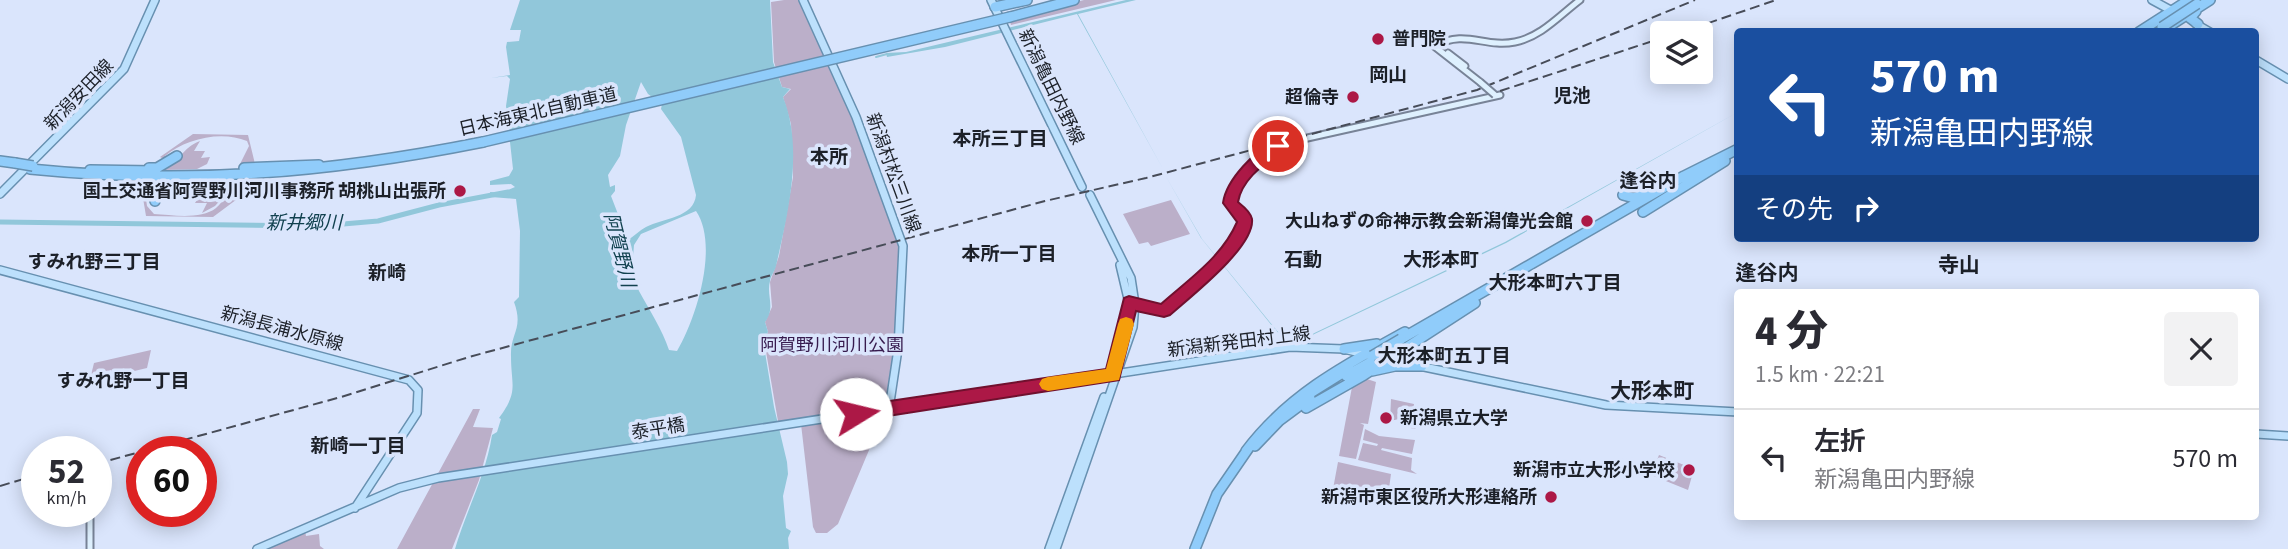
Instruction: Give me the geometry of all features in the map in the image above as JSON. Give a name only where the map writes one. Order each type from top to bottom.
[{"type":"highway","points":[[1007,21],[1003,9],[1020,0]]},
{"type":"highway","points":[[996,3],[1010,4],[1027,0]]},
{"type":"highway","name":"日本海東北自動車道","points":[[0,163],[111,177],[205,179],[304,172],[403,157],[1007,21],[1065,0]]},
{"type":"highway","name":"日本海東北自動車道","points":[[1007,21],[1074,0]]},
{"type":"highway","points":[[1026,13],[1079,0]]},
{"type":"highway","points":[[2147,28],[2210,0]]},
{"type":"highway","points":[[2176,13],[2187,22],[2202,28]]},
{"type":"highway","points":[[2152,28],[2176,13],[2190,15],[2203,28]]},
{"type":"highway","points":[[1637,205],[1734,154]]},
{"type":"highway","points":[[141,165],[156,168],[177,156]]},
{"type":"highway","points":[[244,168],[328,165],[403,157]]},
{"type":"highway","points":[[244,183],[315,174],[403,157]]},
{"type":"highway","points":[[1246,451],[1287,408],[1400,340],[1637,205],[1711,159],[1726,157]]},
{"type":"highway","points":[[37,168],[154,171]]},
{"type":"highway","points":[[37,168],[157,185]]},
{"type":"highway","points":[[139,189],[155,189],[155,201]]},
{"type":"highway","points":[[1623,195],[1637,205]]},
{"type":"highway","points":[[1408,363],[1403,360],[1402,352],[1482,295]]},
{"type":"highway","points":[[1195,549],[1217,494],[1266,424],[1314,382],[1426,335]]},
{"type":"highway","points":[[1344,349],[1400,340]]},
{"type":"highway","points":[[1364,374],[1375,357]]},
{"type":"highway","points":[[1262,438],[1309,405],[1364,374],[1387,367],[1422,366]]},
{"type":"highway","points":[[1201,549],[1221,497],[1262,438],[1292,411],[1337,379]]},
{"type":"main road","name":"新潟安田線","points":[[0,194],[124,69],[131,60],[145,17],[155,0]]},
{"type":"main road","name":"新潟村松三川線","points":[[803,0],[856,117],[903,246],[898,349],[886,409]]},
{"type":"main road","points":[[1132,303],[1164,311],[1235,244],[1244,226],[1244,217],[1230,203],[1232,192],[1249,169],[1273,149],[1294,141],[1498,95],[1435,46],[1449,37],[1457,36],[1500,43],[1521,41],[1580,0]]},
{"type":"main road","points":[[2150,0],[2176,13]]},
{"type":"main road","name":"新潟亀田内野線","points":[[996,3],[1007,21],[1012,37],[1084,186]]},
{"type":"main road","points":[[2259,61],[2288,78]]},
{"type":"main road","points":[[1056,549],[1115,374],[1132,303],[1122,269],[1088,195]]},
{"type":"main road","name":"新潟長浦水原線","points":[[0,270],[409,380],[418,390],[417,413],[354,508]]},
{"type":"main road","name":"新潟新発田村上線","points":[[886,409],[1290,348],[1344,349],[1606,405],[1734,412]]},
{"type":"main road","points":[[1049,549],[1115,374]]},
{"type":"main road","name":"泰平橋","points":[[354,508],[400,488],[438,478],[886,409]]},
{"type":"main road","points":[[2259,434],[2288,436]]},
{"type":"main road","points":[[257,549],[354,508]]},
{"type":"main road","points":[[90,527],[90,549]]},
{"type":"green space","name":"阿賀野川河川公園","points":[[802,0],[857,123],[901,246],[896,350],[885,412],[838,524],[827,533],[816,533],[813,527],[801,424],[779,427],[764,340],[768,332],[765,322],[772,307],[770,282],[779,256],[793,177],[791,124],[783,97],[791,89],[782,87],[774,62],[771,2]]},
{"type":"green space","points":[[1084,0],[1116,0],[1011,25],[1009,19]]},
{"type":"green space","points":[[193,134],[248,135],[255,164],[240,164],[249,146],[247,141],[226,136],[193,141],[173,150],[165,156],[173,156],[166,160],[160,157]]},
{"type":"green space","points":[[200,141],[194,151],[205,151],[201,158],[210,157],[207,164],[197,169],[165,170],[189,147]]},
{"type":"green space","points":[[240,185],[252,188],[213,217],[146,216],[143,198],[154,214],[203,214],[216,208]]},
{"type":"green space","points":[[233,186],[215,206],[202,213],[207,203],[195,203],[199,196],[190,197],[190,194],[204,187]]},
{"type":"green space","points":[[1171,200],[1190,234],[1151,246],[1148,242],[1139,244],[1123,214]]},
{"type":"green space","points":[[151,350],[147,368],[113,376],[111,370],[91,375],[94,363]]},
{"type":"green space","points":[[1367,379],[1376,382],[1368,424],[1360,423],[1364,425],[1356,459],[1339,456],[1352,387]]},
{"type":"green space","points":[[1391,399],[1414,404],[1413,426],[1416,429],[1405,427],[1399,419],[1390,421]]},
{"type":"green space","points":[[473,409],[480,409],[473,427],[493,428],[479,480],[452,549],[397,549]]},
{"type":"green space","points":[[1365,429],[1379,436],[1415,440],[1412,454],[1382,448],[1381,450],[1412,458],[1411,470],[1417,474],[1358,460],[1363,443],[1378,444],[1363,440]]},
{"type":"green space","points":[[1659,455],[1694,469],[1688,490],[1651,475]]},
{"type":"green space","points":[[1338,462],[1391,474],[1387,503],[1333,489]]},
{"type":"green space","points":[[305,531],[306,536],[319,534],[320,546],[324,549],[262,549]]},
{"type":"water","name":"阿賀野川","points":[[520,0],[770,0],[773,62],[782,87],[790,89],[783,97],[789,117],[793,159],[785,225],[769,286],[770,311],[765,322],[768,332],[763,340],[774,407],[787,462],[788,474],[783,496],[786,528],[791,531],[788,538],[789,549],[455,549],[485,464],[492,435],[497,432],[501,419],[499,418],[512,394],[511,348],[518,319],[514,302],[519,297],[520,231],[516,199],[491,197],[490,192],[501,193],[515,187],[511,184],[490,185],[490,181],[509,176],[513,169],[506,106],[510,79],[507,76],[491,78],[510,75],[507,42],[519,41],[521,30],[510,30]],"holes":[[[641,82],[648,94],[662,104],[661,109],[681,137],[696,195],[694,203],[684,213],[646,227],[628,240],[611,196],[615,185],[610,187],[608,175],[620,156],[626,125]],[[696,211],[703,225],[706,242],[703,281],[685,337],[677,351],[669,350],[639,291],[630,259],[641,234]]]},
{"type":"water","points":[[1126,0],[1136,0],[1078,14],[1163,169],[1077,14],[945,47],[887,57],[886,53],[906,52]]},
{"type":"water","points":[[1734,114],[1506,243],[1306,338],[1277,332],[1201,238],[1165,175],[1202,239],[1278,332],[1306,337],[1505,242]]},
{"type":"waterway","points":[[876,57],[887,54]]},
{"type":"waterway","name":"新井郷川","points":[[0,222],[320,226],[378,221],[439,205],[508,192]]},
{"type":"railway","points":[[112,460],[341,397],[469,357],[1045,201],[1146,178],[1477,90],[1695,0]]},
{"type":"railway","points":[[1713,21],[1776,0]]},
{"type":"railway","points":[[1500,91],[1650,42]]},
{"type":"railway","points":[[0,486],[21,480]]},
{"type":"slow traffic","points":[[1048,384],[1113,375],[1126,324]]},
{"type":"place","name":"普門院","points":[[1378,39]]},
{"type":"place","name":"超倫寺","points":[[1353,97]]},
{"type":"place","name":"国土交通省阿賀野川河川事務所 胡桃山出張所","points":[[460,191]]},
{"type":"place","name":"大山ねずの命神示教会新潟偉光会館","points":[[1587,221]]},
{"type":"place","name":"新潟県立大学","points":[[1386,418]]},
{"type":"place","name":"新潟市立大形小学校","points":[[1689,470]]},
{"type":"place","name":"新潟市東区役所大形連絡所","points":[[1551,497]]},
{"type":"district","name":"岡山","points":[[1388,75]]},
{"type":"district","name":"児池","points":[[1572,96]]},
{"type":"district","name":"本所三丁目","points":[[1000,139]]},
{"type":"district","name":"本所","points":[[829,157]]},
{"type":"district","name":"逢谷内","points":[[1648,181]]},
{"type":"district","name":"本所一丁目","points":[[1009,254]]},
{"type":"district","name":"石動","points":[[1303,260]]},
{"type":"district","name":"大形本町","points":[[1441,260]]},
{"type":"district","name":"すみれ野三丁目","points":[[94,262]]},
{"type":"district","name":"寺山","points":[[1959,265]]},
{"type":"district","name":"新崎","points":[[387,273]]},
{"type":"district","name":"逢谷内","points":[[1767,273]]},
{"type":"district","name":"大形本町六丁目","points":[[1555,283]]},
{"type":"district","name":"大形本町五丁目","points":[[1444,356]]},
{"type":"district","name":"すみれ野一丁目","points":[[123,381]]},
{"type":"district","name":"大形本町","points":[[1652,391]]},
{"type":"district","name":"新崎一丁目","points":[[358,446]]},
{"type":"route","points":[[856,414],[1113,375],[1129,303],[1164,311],[1222,258],[1235,244],[1244,226],[1244,217],[1230,203],[1232,192],[1249,169],[1278,146]]}]
